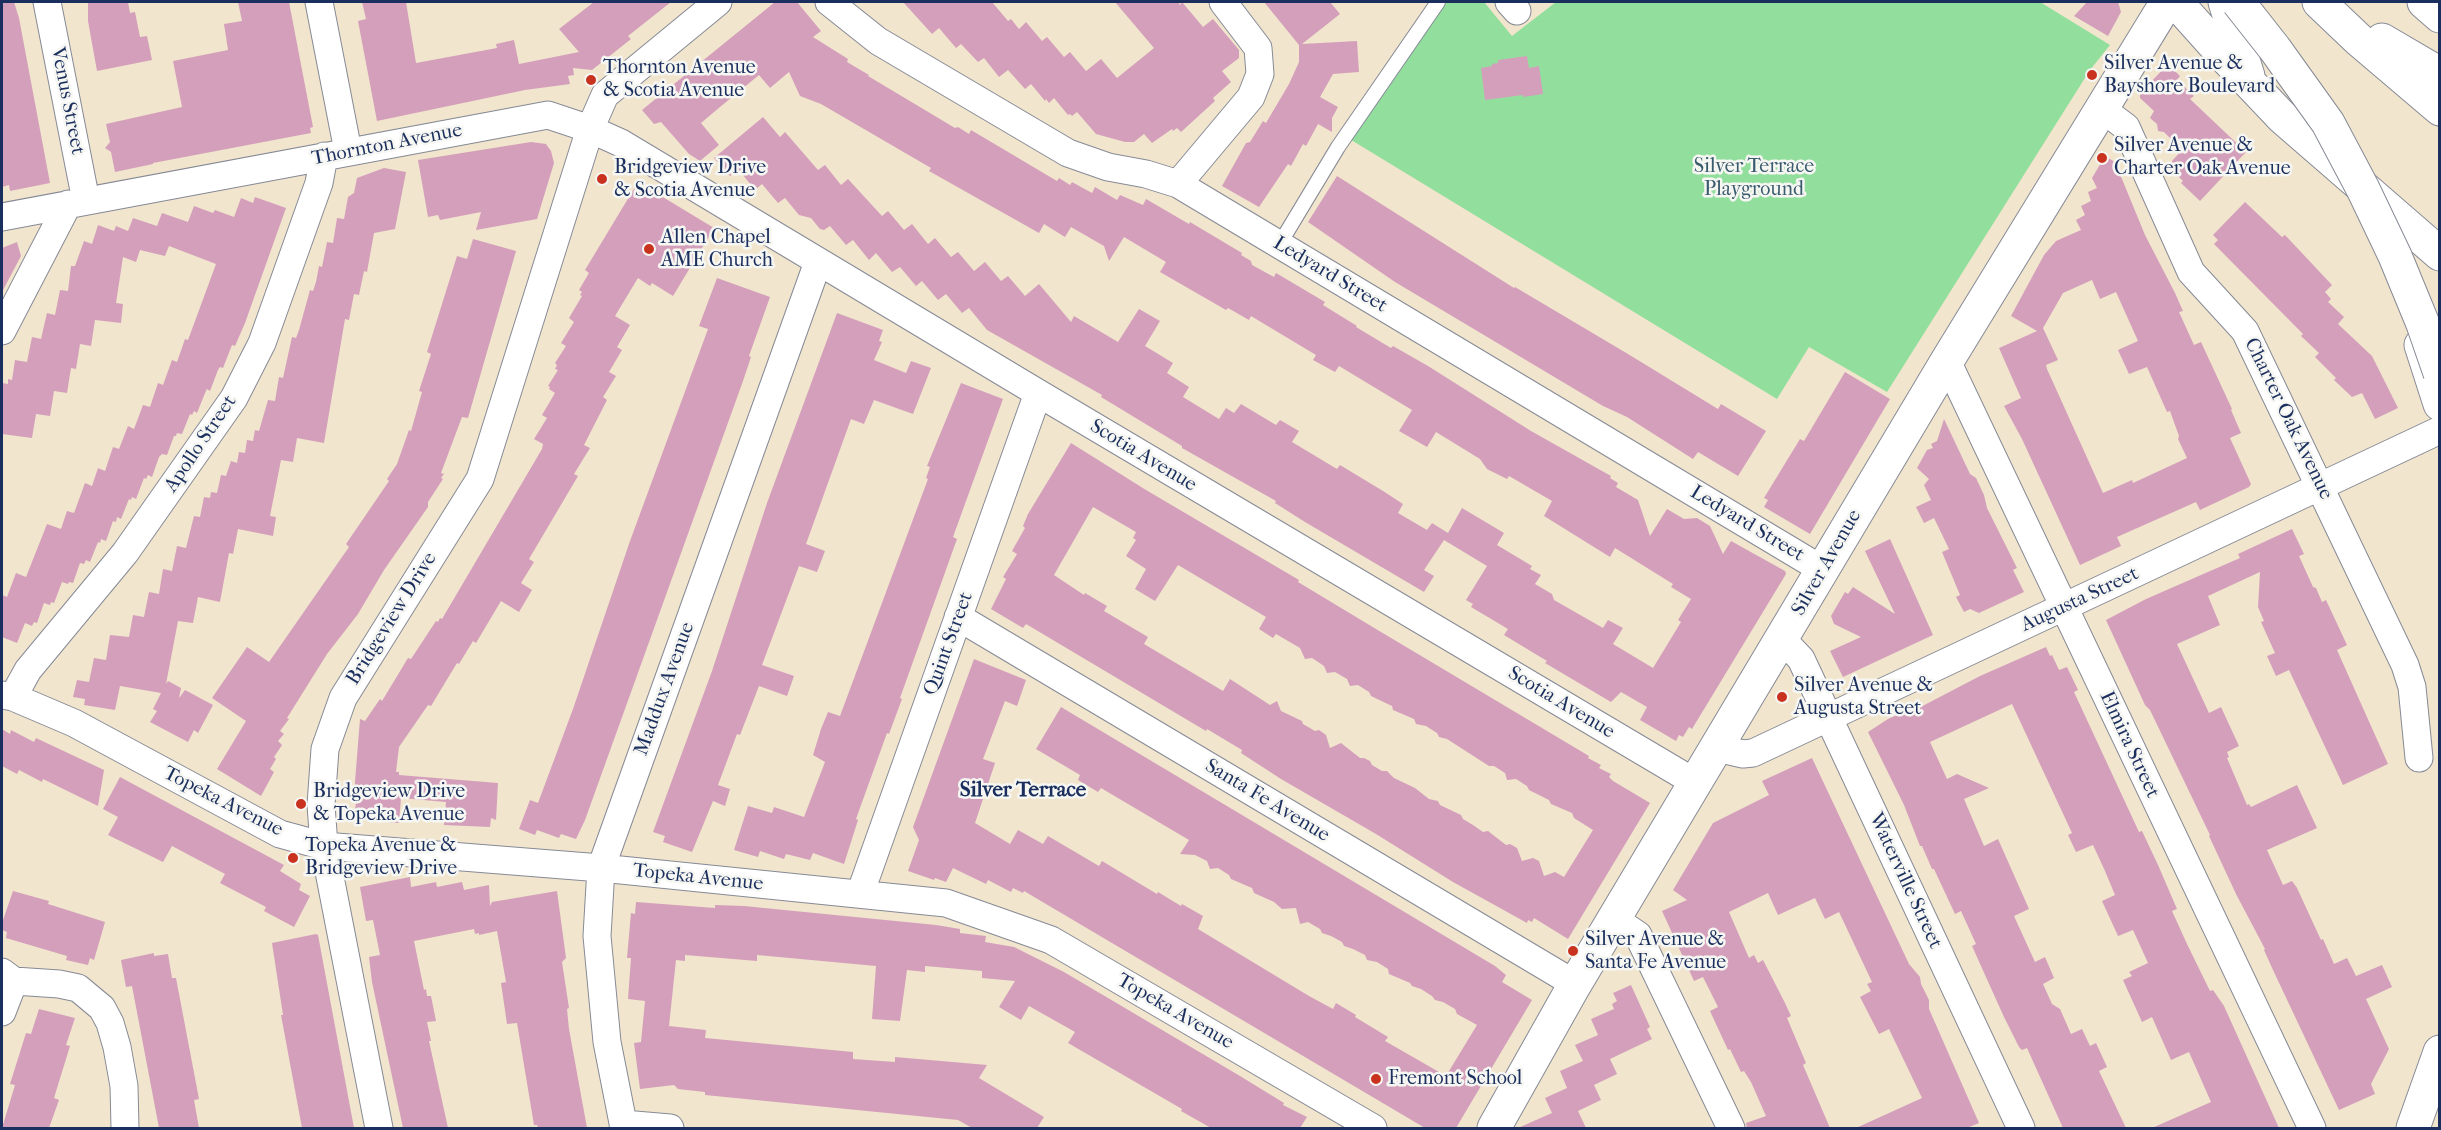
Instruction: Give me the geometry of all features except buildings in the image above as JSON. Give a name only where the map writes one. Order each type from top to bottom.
[{"type":"main road","name":"Silver Avenue","points":[[1494,1128],[1575,984],[1822,570],[2167,2]]},
{"type":"main road","points":[[2176,2],[2282,117],[2439,254]]},
{"type":"main road","points":[[2225,2],[2250,84]]},
{"type":"main road","points":[[2225,2],[2266,52],[2320,129],[2353,190],[2387,258],[2415,326],[2439,404]]},
{"type":"main road","points":[[2238,2],[2328,123],[2395,256],[2423,324],[2439,373]]},
{"type":"main road","points":[[2319,2],[2360,41],[2439,109]]},
{"type":"main road","points":[[2325,2],[2359,26],[2439,74]]},
{"type":"main road","points":[[2424,2],[2439,16]]},
{"type":"main road","points":[[2413,1128],[2439,1052]]},
{"type":"main road","points":[[2427,1128],[2439,1084]]},
{"type":"street","name":"Venus Street","points":[[48,2],[77,202]]},
{"type":"street","name":"Apollo Street","points":[[7,696],[125,554],[234,398],[262,343],[319,183],[336,154],[319,2]]},
{"type":"street","points":[[590,129],[605,95],[718,2]]},
{"type":"street","name":"Ledyard Street","points":[[829,2],[878,42],[1068,153],[1108,167],[1146,174],[1178,184],[1822,570]]},
{"type":"street","points":[[1178,184],[1251,97],[1260,74],[1258,48],[1223,2]]},
{"type":"street","name":"Charter Oak Avenue","points":[[2102,109],[2126,127],[2191,272],[2245,331],[2405,665],[2412,687],[2419,758]]},
{"type":"street","name":"Thornton Avenue","points":[[2,217],[548,115],[590,129]]},
{"type":"street","name":"Scotia Avenue","points":[[590,129],[621,143],[1696,783]]},
{"type":"street","name":"Bridgeview Drive","points":[[379,1128],[324,846],[321,805],[325,749],[343,698],[480,479],[590,129]]},
{"type":"street","points":[[2,331],[77,202]]},
{"type":"street","name":"Maddux Avenue","points":[[624,1126],[607,1042],[597,936],[601,868],[818,261]]},
{"type":"street","name":"Elmira Street","points":[[1947,361],[2312,1128]]},
{"type":"street","name":"Quint Street","points":[[860,894],[1038,393]]},
{"type":"street","name":"Augusta Street","points":[[1717,748],[1743,754],[1753,753],[2439,430]]},
{"type":"street","name":"Santa Fe Avenue","points":[[958,617],[1575,984]]},
{"type":"street","name":"Waterville Street","points":[[1782,639],[1801,659],[2021,1128]]},
{"type":"street","name":"Topeka Avenue","points":[[7,696],[74,723],[280,834],[324,846],[601,868],[946,903],[1051,940],[1373,1128]]},
{"type":"street","points":[[1614,920],[1638,935],[1731,1128]]},
{"type":"street","points":[[2,1012],[8,976],[78,988],[102,1008],[110,1023],[117,1047],[124,1086],[125,1128]]},
{"type":"street","points":[[624,1126],[670,1128]]},
{"type":"lane","points":[[1279,245],[1338,147],[1438,2]]},
{"type":"green space","name":"Silver Terrace Playground","points":[[1432,2],[1484,2],[1512,36],[1556,2],[2040,2],[2110,45],[2090,70],[1887,392],[1809,347],[1777,399],[1343,135]]},
{"type":"place","name":"Silver Avenue & Bayshore Boulevard","points":[[2092,75]]},
{"type":"place","name":"Thornton Avenue & Scotia Avenue","points":[[591,80]]},
{"type":"place","name":"Silver Avenue & Charter Oak Avenue","points":[[2102,158]]},
{"type":"place","name":"Bridgeview Drive & Scotia Avenue","points":[[602,179]]},
{"type":"place","name":"Allen Chapel AME Church","points":[[649,249]]},
{"type":"place","name":"Silver Avenue & Augusta Street","points":[[1782,697]]},
{"type":"place","name":"Bridgeview Drive & Topeka Avenue","points":[[301,804]]},
{"type":"place","name":"Topeka Avenue & Bridgeview Drive","points":[[293,858]]},
{"type":"place","name":"Silver Avenue & Santa Fe Avenue","points":[[1573,951]]},
{"type":"place","name":"Fremont School","points":[[1376,1079]]},
{"type":"district","name":"Silver Terrace","points":[[1023,791]]}]
